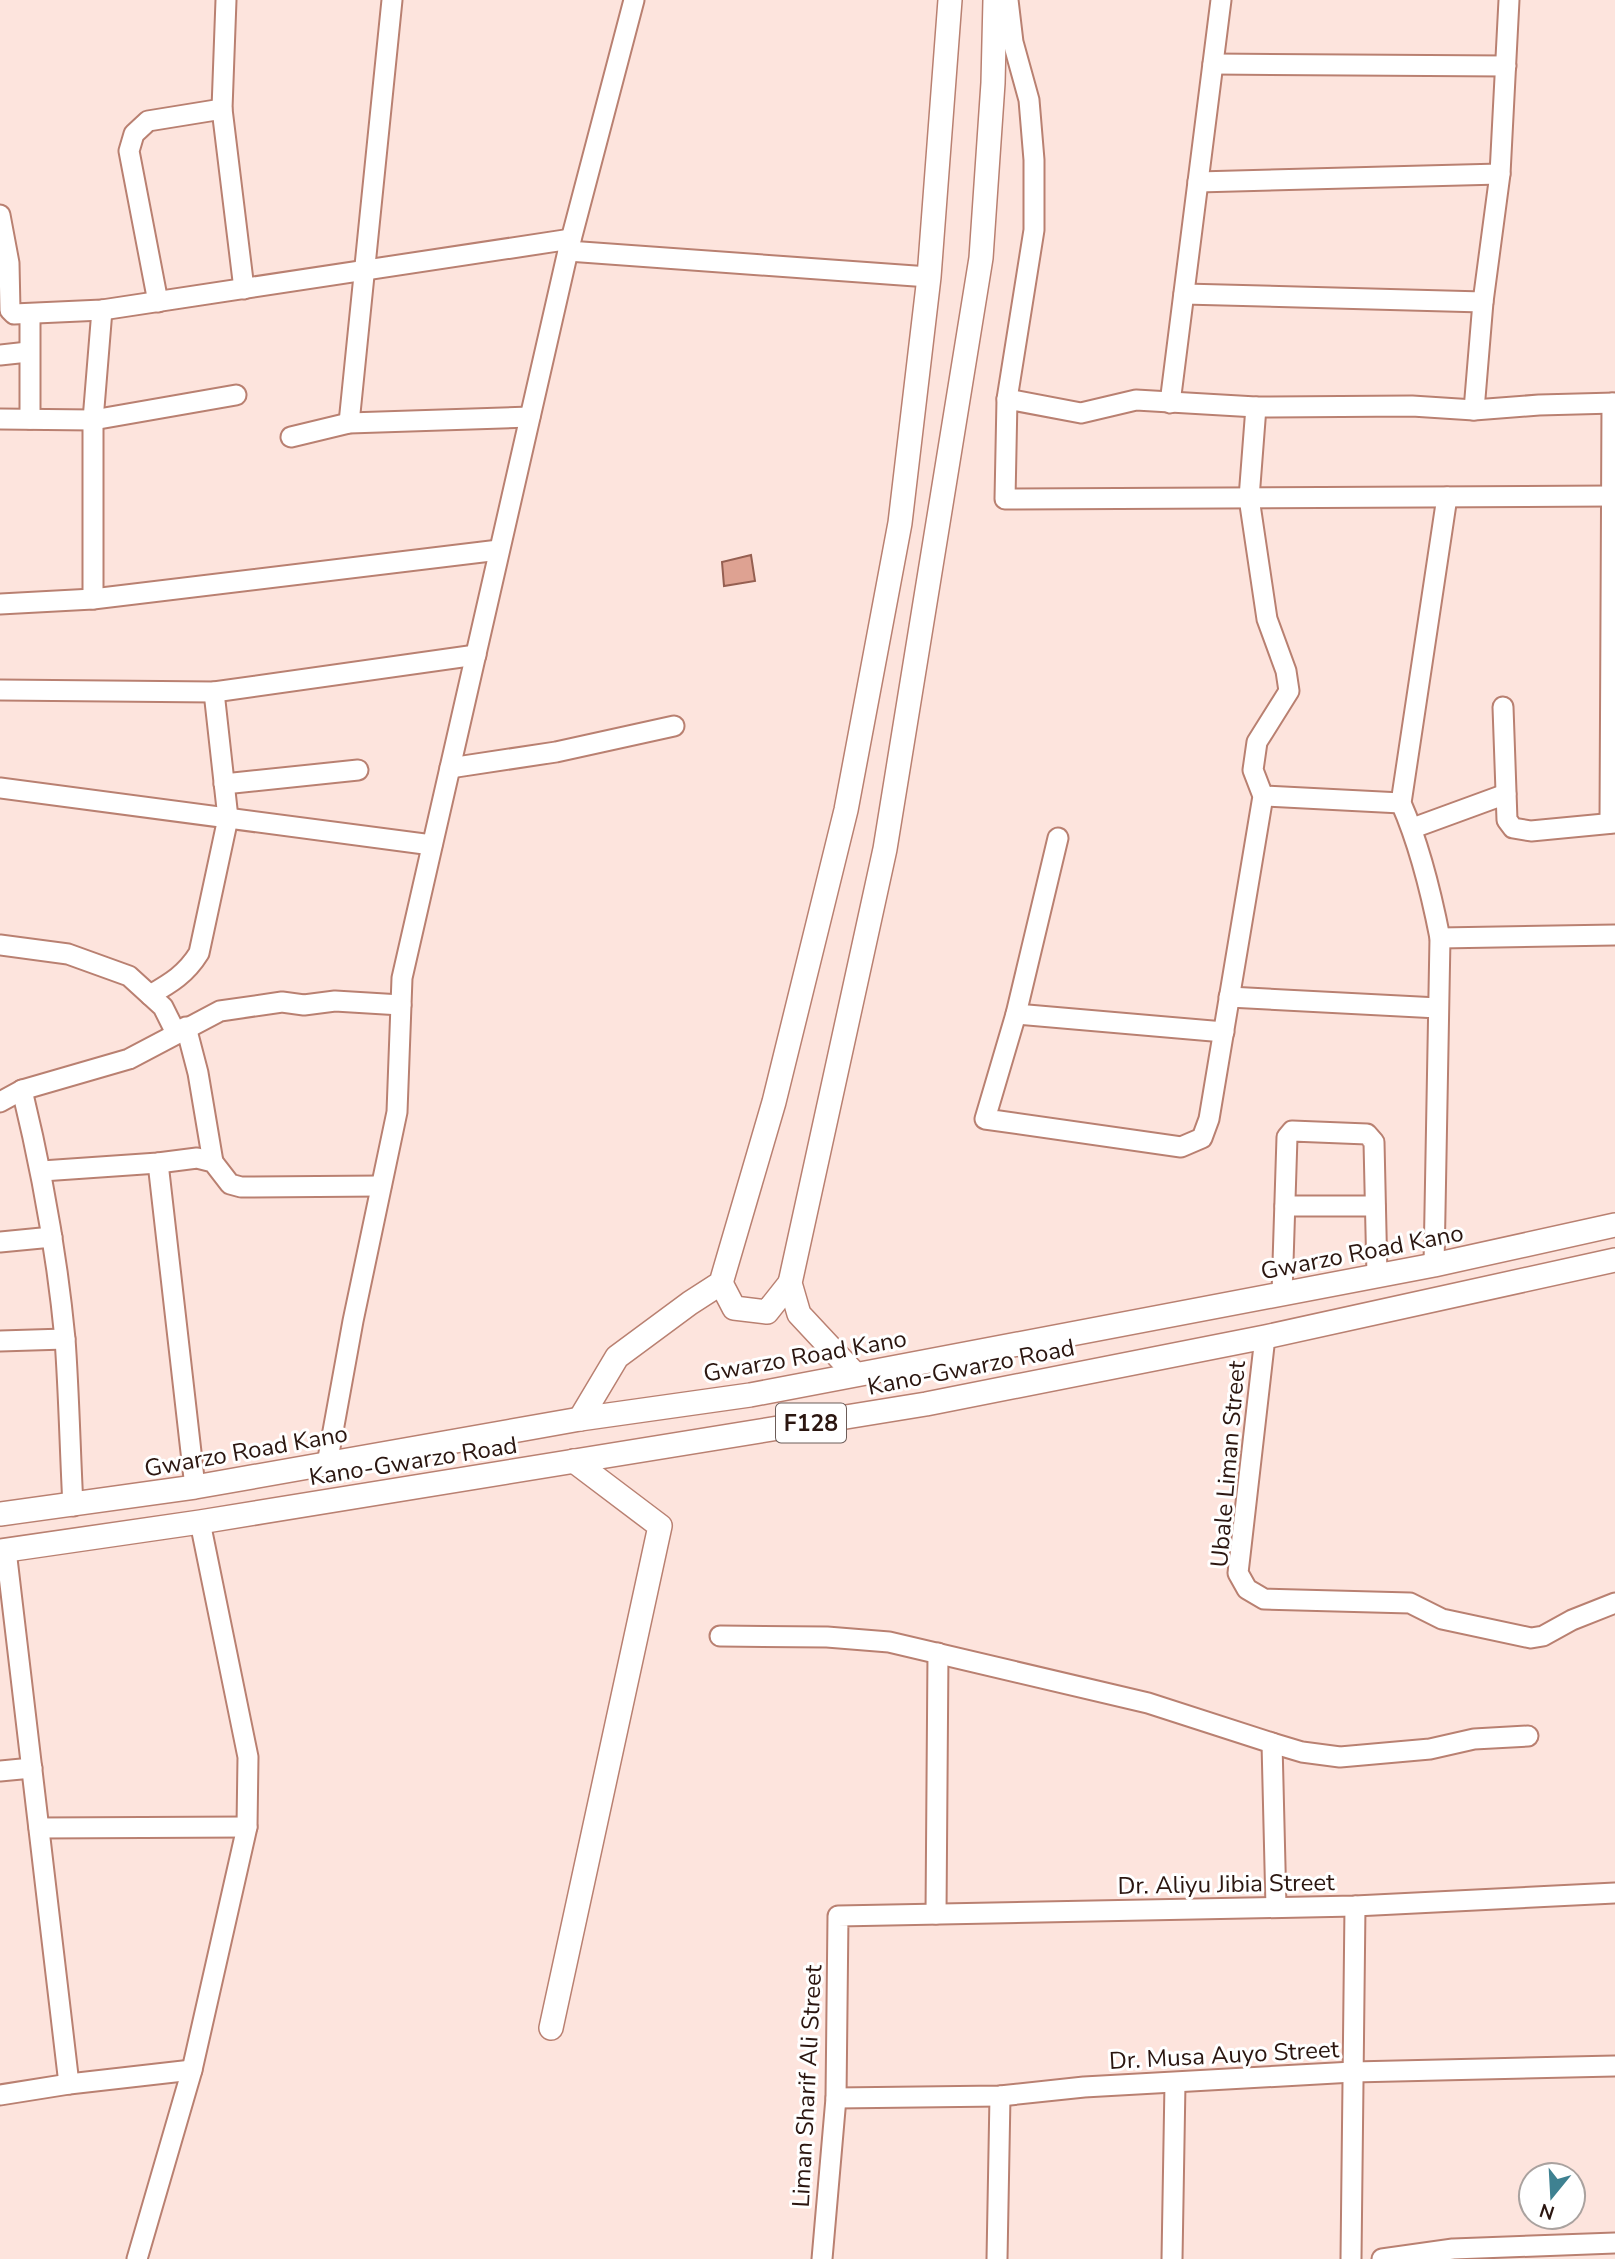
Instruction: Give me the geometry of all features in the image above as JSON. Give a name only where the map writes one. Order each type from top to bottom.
[{"type":"main road","points":[[580,1419],[617,1357],[721,1283],[774,1102],[846,810],[900,523],[929,277],[950,0]]},
{"type":"main road","points":[[721,1283],[734,1308],[767,1311],[790,1283],[885,849],[981,258],[993,83],[995,0]]},
{"type":"main road","name":"Gwarzo Road Kano","points":[[0,1514],[195,1487],[580,1419],[750,1395],[1434,1265],[1615,1225]]},
{"type":"main road","name":"Kano-Gwarzo Road","points":[[3,1551],[200,1522],[926,1404],[1265,1337],[1615,1260]]},
{"type":"main road","points":[[790,1283],[799,1314],[855,1374]]},
{"type":"main road","points":[[551,2028],[660,1526],[574,1461]]},
{"type":"street","points":[[226,0],[222,109],[244,289]]},
{"type":"street","points":[[348,423],[392,0]]},
{"type":"street","points":[[327,1464],[397,1112],[402,978],[569,245],[634,0]]},
{"type":"street","points":[[1008,0],[1013,42],[1028,100],[1034,160],[1034,230],[1007,400],[1005,499],[1612,496]]},
{"type":"street","points":[[1170,403],[1221,0]]},
{"type":"street","points":[[1474,410],[1483,302],[1500,174],[1510,0]]},
{"type":"street","points":[[1213,64],[1506,66]]},
{"type":"street","points":[[158,302],[129,150],[134,134],[148,121],[222,109]]},
{"type":"street","points":[[1198,182],[1500,174]]},
{"type":"street","points":[[0,215],[9,263],[5,282],[12,313],[102,310],[364,271],[569,245],[929,277]]},
{"type":"street","points":[[1184,294],[1483,302]]},
{"type":"street","points":[[93,599],[93,420],[102,310]]},
{"type":"street","points":[[30,314],[30,419]]},
{"type":"street","points":[[0,355],[28,352]]},
{"type":"street","points":[[0,419],[93,420],[236,395]]},
{"type":"street","points":[[1007,400],[1081,413],[1136,400],[1255,407],[1412,406],[1474,410],[1614,403],[1612,823],[1531,831],[1513,828],[1507,820],[1503,707]]},
{"type":"street","points":[[1058,838],[1016,1014],[985,1119],[1181,1147],[1202,1138],[1209,1119],[1263,796],[1253,770],[1257,742],[1289,691],[1286,671],[1267,619],[1249,498],[1255,407]]},
{"type":"street","points":[[291,437],[348,423],[530,417]]},
{"type":"street","points":[[1434,1265],[1440,938],[1413,828],[1401,803],[1447,497]]},
{"type":"street","points":[[0,604],[93,599],[499,550]]},
{"type":"street","points":[[0,690],[214,692],[475,654]]},
{"type":"street","points":[[150,995],[178,979],[190,968],[199,953],[228,818],[214,692]]},
{"type":"street","points":[[450,768],[556,752],[674,726]]},
{"type":"street","points":[[224,784],[358,770]]},
{"type":"street","points":[[0,788],[432,845]]},
{"type":"street","points":[[1413,828],[1506,794]]},
{"type":"street","points":[[1263,796],[1401,803]]},
{"type":"street","points":[[1440,938],[1615,935]]},
{"type":"street","points":[[0,946],[68,954],[129,976],[163,1007],[181,1030],[198,1073],[213,1162],[230,1184],[241,1187],[381,1186]]},
{"type":"street","points":[[1229,997],[1438,1008]]},
{"type":"street","points":[[0,1102],[22,1090],[129,1059],[220,1011],[282,1002],[304,1005],[335,1001],[401,1005]]},
{"type":"street","points":[[1016,1014],[1224,1032]]},
{"type":"street","points":[[22,1090],[42,1171],[65,1339],[73,1506]]},
{"type":"street","points":[[1282,1294],[1287,1137],[1292,1131],[1367,1134],[1372,1138],[1377,1276]]},
{"type":"street","points":[[42,1171],[197,1158],[213,1162]]},
{"type":"street","points":[[158,1163],[195,1487]]},
{"type":"street","points":[[1285,1206],[1375,1206]]},
{"type":"street","points":[[0,1242],[52,1237]]},
{"type":"street","name":"Ubale Liman Street","points":[[1265,1337],[1238,1573],[1247,1589],[1264,1599],[1410,1604],[1441,1619],[1531,1638],[1543,1636],[1572,1620],[1615,1604]]},
{"type":"street","points":[[0,1341],[65,1339]]},
{"type":"street","points":[[137,2259],[192,2070],[247,1827],[248,1757],[200,1522]]},
{"type":"street","points":[[3,1551],[32,1768],[69,2084]]},
{"type":"street","points":[[720,1636],[827,1637],[889,1642],[1148,1703],[1302,1752],[1340,1757],[1430,1749],[1474,1739],[1528,1736]]},
{"type":"street","points":[[936,1914],[938,1653]]},
{"type":"street","points":[[1272,1743],[1276,1907]]},
{"type":"street","points":[[0,1771],[32,1768]]},
{"type":"street","points":[[39,1828],[247,1827]]},
{"type":"street","name":"Dr. Aliyu Jibia Street","points":[[838,1916],[1355,1906],[1615,1893]]},
{"type":"street","points":[[1351,2259],[1355,1906]]},
{"type":"street","name":"Liman Sharif Ali Street","points":[[822,2259],[836,2098],[838,1916]]},
{"type":"street","name":"Dr. Musa Auyo Street","points":[[836,2098],[1000,2096],[1084,2087],[1353,2072],[1615,2066]]},
{"type":"street","points":[[0,2095],[192,2070]]},
{"type":"street","points":[[1172,2259],[1175,2083]]},
{"type":"street","points":[[997,2259],[1000,2096]]},
{"type":"street","points":[[1382,2259],[1453,2249],[1524,2253],[1615,2243]]},
{"type":"building","points":[[751,555],[755,581],[724,586],[722,562]]}]
